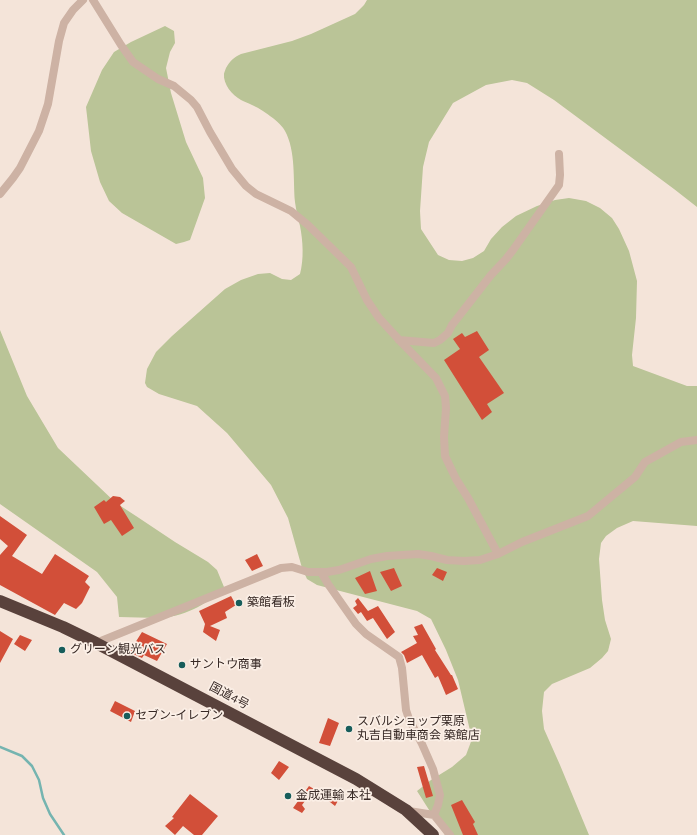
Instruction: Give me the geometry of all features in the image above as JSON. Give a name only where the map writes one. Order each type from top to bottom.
[{"type":"highway","name":"国道4号","points":[[0,601],[63,627],[96,643],[356,778],[406,810],[433,835]]},
{"type":"street","points":[[0,194],[20,168],[38,131],[48,104],[58,41],[64,23],[73,10],[84,0]]},
{"type":"street","points":[[93,0],[133,62],[158,79],[174,86],[197,106],[210,132],[232,169],[246,186],[256,194],[292,211],[351,267],[367,300],[380,318],[436,378],[445,396],[445,456],[498,554]]},
{"type":"street","points":[[399,340],[434,343],[448,333],[452,325],[491,275],[513,250],[559,185],[559,154]]},
{"type":"street","points":[[96,643],[281,568],[292,567],[308,572],[327,572],[387,556],[418,554],[447,560],[464,561],[480,560],[498,554],[522,542],[588,516],[635,477],[645,462],[681,442],[697,440]]},
{"type":"street","points":[[320,572],[356,624],[366,634],[399,657],[402,668],[406,710],[433,769],[440,795],[434,815]]},
{"type":"street","points":[[406,810],[434,815],[450,835]]},
{"type":"green space","points":[[367,0],[697,0],[697,207],[554,100],[527,83],[512,80],[486,85],[453,103],[429,142],[423,167],[420,211],[421,229],[438,255],[449,260],[462,261],[473,258],[484,251],[491,239],[502,227],[516,216],[537,206],[555,200],[569,198],[586,201],[600,208],[612,218],[619,229],[629,251],[637,281],[636,318],[632,355],[633,366],[687,386],[697,386],[697,526],[633,521],[617,528],[606,536],[601,543],[599,559],[605,620],[611,639],[608,651],[590,668],[552,684],[544,692],[542,711],[544,729],[589,835],[445,835],[417,791],[452,767],[466,755],[472,739],[458,680],[431,619],[417,611],[317,585],[307,579],[302,568],[288,518],[271,485],[227,433],[197,406],[159,394],[147,387],[145,383],[147,369],[156,352],[225,289],[241,280],[258,274],[270,273],[282,279],[291,280],[300,274],[303,256],[301,232],[296,211],[293,166],[289,139],[283,128],[275,120],[260,109],[241,100],[231,92],[224,78],[226,68],[236,56],[292,41],[355,14]]},
{"type":"green space","points":[[165,26],[174,31],[175,43],[170,52],[166,68],[171,93],[186,142],[203,178],[205,198],[190,240],[176,244],[122,213],[109,201],[100,182],[91,151],[86,107],[102,70],[114,52]]},
{"type":"green space","points":[[0,330],[27,396],[58,448],[116,503],[208,562],[217,570],[224,587],[217,594],[202,605],[185,613],[157,618],[119,617],[117,597],[97,572],[0,504]]},
{"type":"building","points":[[477,331],[489,350],[479,357],[504,393],[487,404],[492,412],[482,420],[444,360],[460,349],[453,339],[462,333],[465,337]]},
{"type":"building","points":[[113,496],[120,497],[125,501],[120,505],[134,528],[122,536],[111,520],[104,524],[94,507],[104,500],[106,502]]},
{"type":"building","points":[[0,516],[27,535],[12,556],[42,574],[55,554],[89,576],[85,582],[90,587],[82,603],[76,609],[64,603],[55,615],[0,585],[0,555],[8,546],[0,539]]},
{"type":"building","points":[[257,554],[263,566],[252,571],[245,560]]},
{"type":"building","points":[[394,568],[402,586],[391,591],[380,572]]},
{"type":"building","points":[[437,568],[447,572],[443,581],[432,575]]},
{"type":"building","points":[[370,571],[377,591],[365,594],[355,578]]},
{"type":"building","points":[[231,596],[236,605],[225,612],[227,618],[210,626],[220,630],[216,641],[203,632],[205,624],[199,611]]},
{"type":"building","points":[[358,598],[368,611],[378,606],[395,632],[387,639],[373,618],[367,621],[361,612],[358,614],[353,608],[357,605],[355,601]]},
{"type":"building","points":[[422,624],[436,649],[435,650],[452,675],[458,689],[446,695],[438,676],[435,678],[422,655],[407,663],[401,652],[417,643],[413,636],[418,635],[414,627]]},
{"type":"building","points":[[0,631],[13,639],[0,663]]},
{"type":"building","points":[[142,632],[167,644],[157,661],[144,655],[142,658],[129,652],[134,642],[135,643]]},
{"type":"building","points":[[20,635],[32,640],[25,651],[14,644]]},
{"type":"building","points":[[115,701],[135,711],[131,722],[110,711]]},
{"type":"building","points":[[328,718],[339,723],[330,746],[319,743]]},
{"type":"building","points":[[279,761],[289,767],[279,780],[271,773]]},
{"type":"building","points":[[424,766],[433,796],[426,798],[417,767]]},
{"type":"building","points":[[309,786],[314,789],[302,805],[305,809],[302,813],[293,808]]},
{"type":"building","points":[[325,788],[339,799],[335,806],[320,794]]},
{"type":"building","points":[[190,794],[218,816],[202,835],[194,835],[183,826],[175,835],[165,826],[174,818],[172,817]]},
{"type":"building","points":[[462,800],[475,822],[473,824],[478,835],[463,835],[451,805]]},
{"type":"waterway","points":[[0,747],[22,756],[32,766],[39,780],[43,798],[50,814],[64,835]]},
{"type":"place","name":"築館看板","points":[[239,603]]},
{"type":"place","name":"グリーン観光バス","points":[[62,650]]},
{"type":"place","name":"サントウ商事","points":[[182,665]]},
{"type":"place","name":"セブン-イレブン","points":[[127,716]]},
{"type":"place","name":"スバルショップ栗原 丸吉自動車商会 築館店","points":[[349,729]]},
{"type":"place","name":"金成運輸 本社","points":[[288,796]]}]
